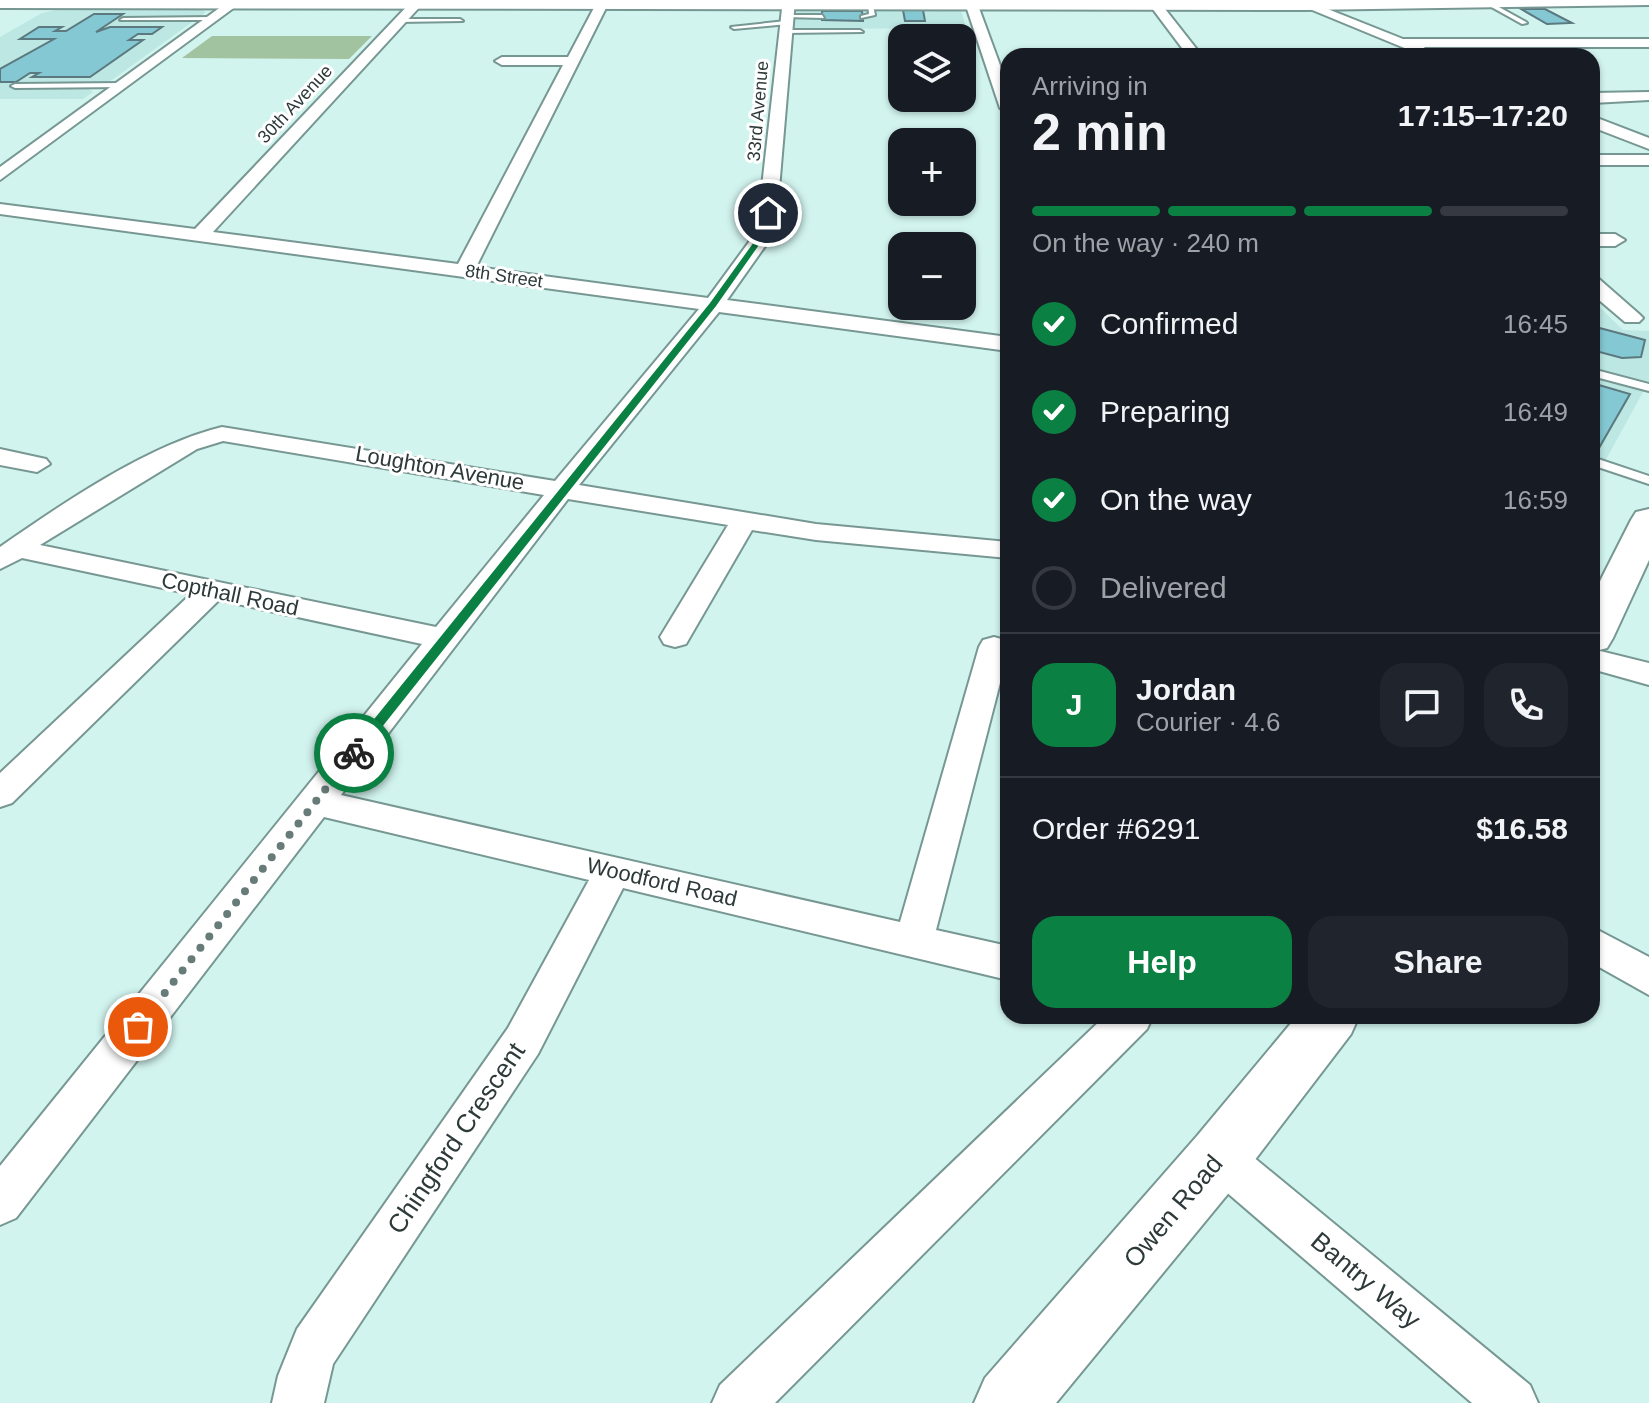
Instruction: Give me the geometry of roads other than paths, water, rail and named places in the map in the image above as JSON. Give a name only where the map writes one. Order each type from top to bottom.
[{"type":"street","points":[[0,3],[602,4],[787,15],[972,2],[1488,3],[1649,0]]},
{"type":"street","points":[[11,21],[46,2]]},
{"type":"street","name":"30th Avenue","points":[[200,235],[418,2]]},
{"type":"street","points":[[972,2],[1000,84]]},
{"type":"street","points":[[1154,2],[1189,48]]},
{"type":"street","points":[[1299,2],[1413,48]]},
{"type":"street","points":[[0,175],[233,4]]},
{"type":"street","points":[[464,271],[602,4]]},
{"type":"street","name":"33rd Avenue","points":[[0,1202],[562,489],[713,305],[765,227],[787,15]]},
{"type":"street","points":[[1400,43],[1649,43]]},
{"type":"street","points":[[502,61],[573,61]]},
{"type":"street","points":[[1600,98],[1649,96]]},
{"type":"street","points":[[1600,124],[1649,144]]},
{"type":"street","points":[[1600,160],[1649,160]]},
{"type":"street","name":"8th Street","points":[[0,209],[1000,343]]},
{"type":"street","points":[[1600,240],[1615,240]]},
{"type":"street","points":[[1600,290],[1632,318]]},
{"type":"street","name":"Loughton Avenue","points":[[8,554],[55,521],[188,444],[222,434],[744,521],[873,539],[1000,549]]},
{"type":"street","points":[[0,457],[37,464]]},
{"type":"street","points":[[675,637],[744,521]]},
{"type":"street","points":[[1600,622],[1649,521]]},
{"type":"street","name":"Copthall Road","points":[[8,554],[213,590],[444,639]]},
{"type":"street","points":[[0,794],[213,590]]},
{"type":"street","points":[[914,941],[994,647]]},
{"type":"street","points":[[1600,661],[1649,674]]},
{"type":"street","name":"Woodford Road","points":[[315,802],[1000,961]]},
{"type":"street","name":"Chingford Crescent","points":[[298,1403],[303,1376],[315,1347],[523,1041],[613,871]]},
{"type":"street","points":[[1600,948],[1649,978]]},
{"type":"street","points":[[738,1403],[1119,1024]]},
{"type":"street","name":"Owen Road","points":[[1010,1403],[1219,1157],[1325,1024]]},
{"type":"street","name":"Bantry Way","points":[[1219,1157],[1512,1403]]},
{"type":"lane","points":[[1488,3],[1524,23]]},
{"type":"lane","points":[[787,15],[860,32]]},
{"type":"lane","points":[[734,27],[787,15],[822,17]]},
{"type":"lane","points":[[123,20],[212,19]]},
{"type":"lane","points":[[400,21],[460,21]]},
{"type":"lane","points":[[15,86],[122,85]]},
{"type":"lane","points":[[1600,374],[1649,388]]},
{"type":"lane","points":[[1600,464],[1649,480]]}]
